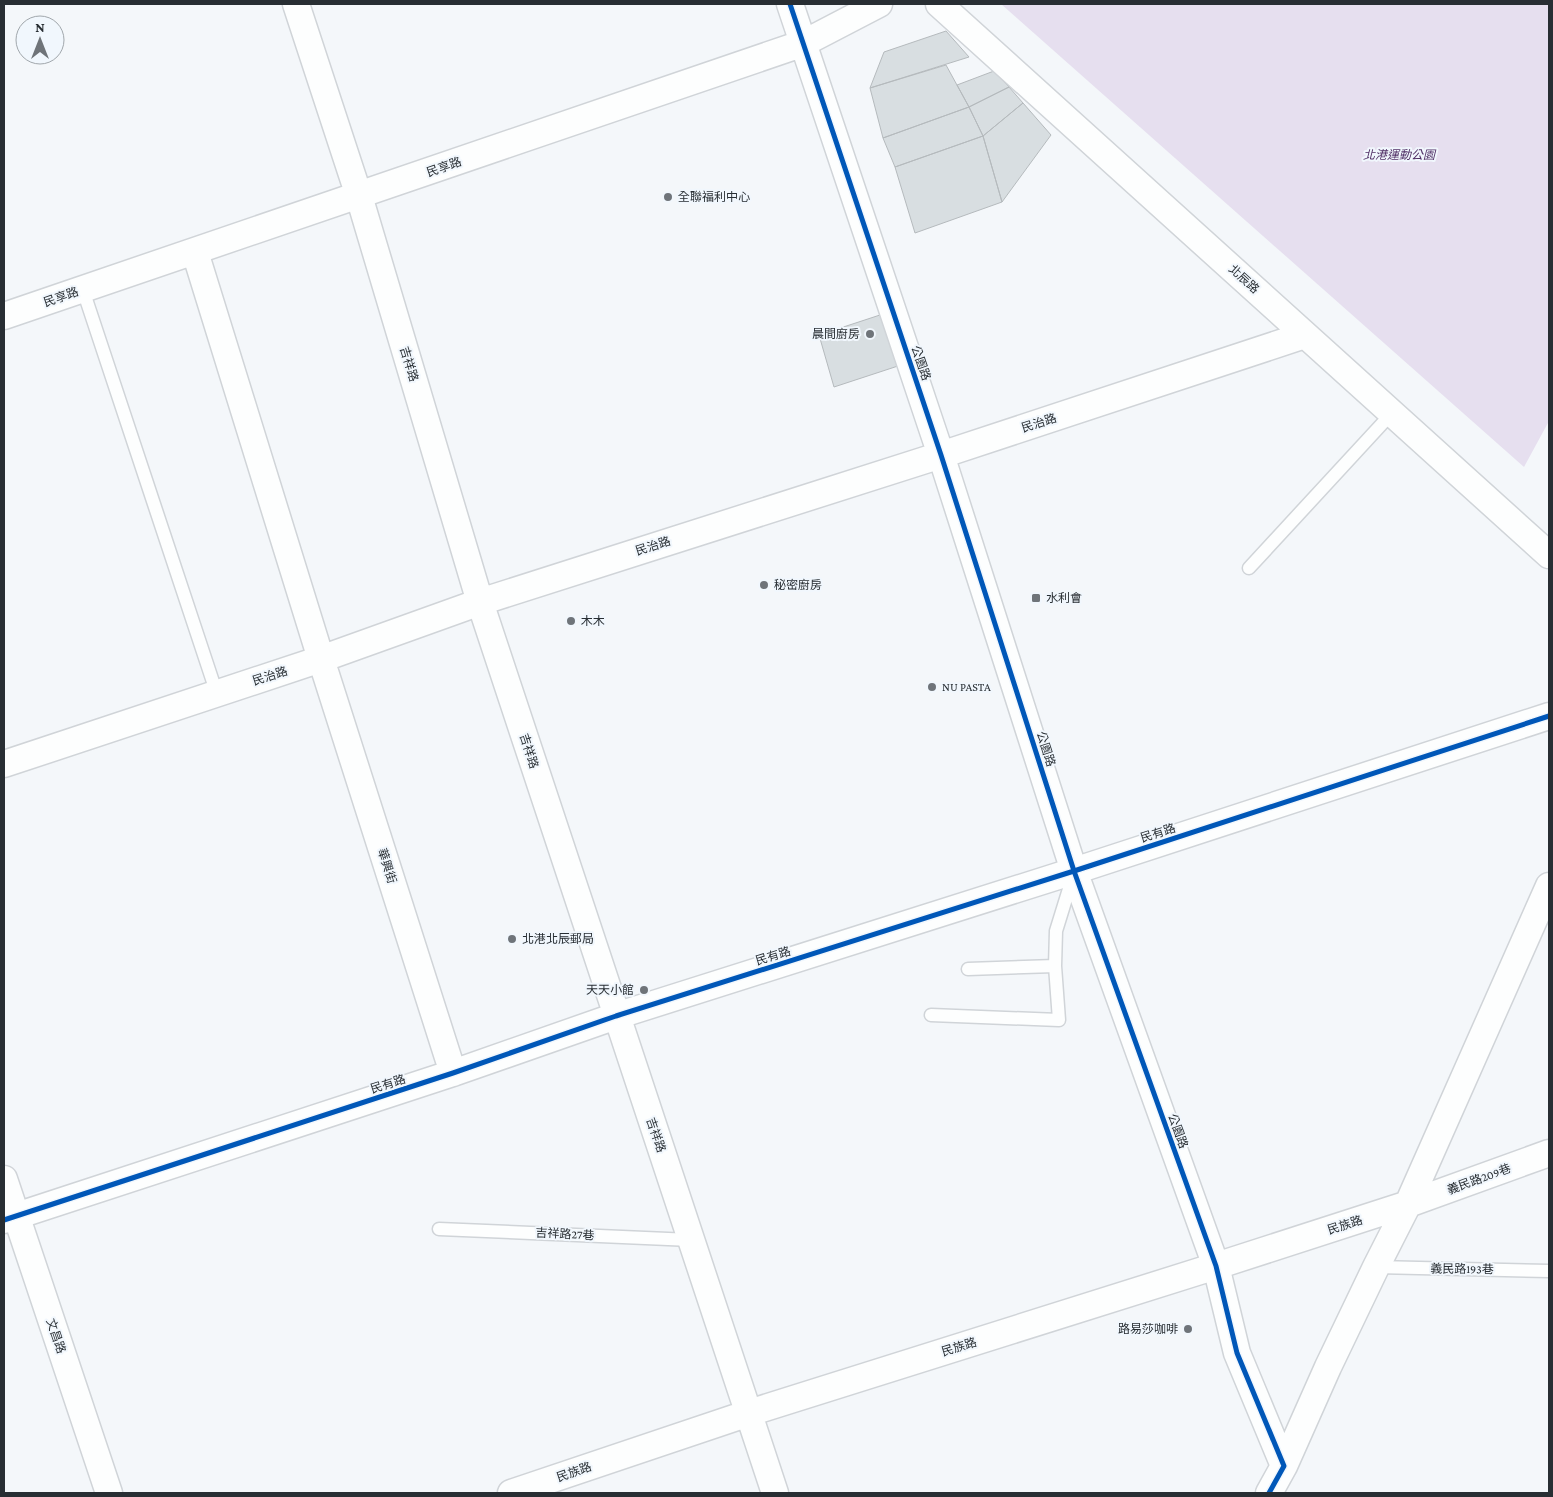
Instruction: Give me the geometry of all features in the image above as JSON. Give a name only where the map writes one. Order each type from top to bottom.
[{"type":"street","name":"吉祥路","points":[[296,4],[359,196],[480,602],[775,1493]]},
{"type":"street","name":"公園路","points":[[790,4],[942,455],[1074,871],[1216,1266],[1237,1353],[1284,1466]]},
{"type":"street","name":"民享路","points":[[4,316],[804,43],[879,4]]},
{"type":"street","name":"北辰路","points":[[939,4],[1549,555]]},
{"type":"street","name":"華興街","points":[[195,252],[321,659],[453,1074]]},
{"type":"street","name":"民治路","points":[[4,764],[321,659],[480,602],[942,455],[1305,335]]},
{"type":"street","name":"民有路","points":[[10,1218],[453,1074],[616,1016],[1074,871],[1549,716]]},
{"type":"street","points":[[1269,1493],[1284,1466],[1328,1367],[1408,1204],[1549,886]]},
{"type":"street","name":"義民路209巷","points":[[1408,1204],[1549,1153]]},
{"type":"street","name":"文昌路","points":[[4,1179],[10,1218],[109,1493]]},
{"type":"street","name":"民族路","points":[[511,1493],[749,1413],[1408,1204]]},
{"type":"lane","points":[[83,290],[217,694]]},
{"type":"lane","points":[[1249,568],[1392,413]]},
{"type":"lane","points":[[931,1015],[1059,1020],[1055,966],[1056,931],[1074,871]]},
{"type":"lane","points":[[968,969],[1055,966]]},
{"type":"lane","name":"吉祥路27巷","points":[[439,1228],[691,1240]]},
{"type":"lane","name":"義民路193巷","points":[[1376,1267],[1549,1271]]},
{"type":"green space","name":"北港運動公園","points":[[1001,4],[1549,4],[1549,421],[1524,467]]},
{"type":"building","points":[[946,31],[969,57],[870,88],[884,52]]},
{"type":"building","points":[[946,65],[969,107],[883,138],[870,88]]},
{"type":"building","points":[[994,71],[1009,87],[969,107],[957,85]]},
{"type":"building","points":[[1009,87],[1023,103],[983,136],[969,107]]},
{"type":"building","points":[[1023,103],[1051,135],[1002,202],[983,136]]},
{"type":"building","points":[[969,107],[983,136],[895,167],[883,138]]},
{"type":"building","points":[[983,136],[1002,202],[915,233],[895,167]]},
{"type":"building","points":[[883,314],[901,365],[834,387],[819,335]]},
{"type":"cycle path","points":[[790,4],[941,455],[1074,871],[1216,1266],[1237,1353],[1284,1466],[1269,1493]]},
{"type":"cycle path","points":[[4,1220],[453,1073],[616,1016],[1074,871],[1549,716]]},
{"type":"place","name":"全聯福利中心","points":[[668,197]]},
{"type":"place","name":"晨間廚房","points":[[870,334]]},
{"type":"place","name":"秘密廚房","points":[[764,585]]},
{"type":"place","name":"水利會","points":[[1036,598]]},
{"type":"place","name":"木木","points":[[571,621]]},
{"type":"place","name":"NU PASTA","points":[[932,687]]},
{"type":"place","name":"北港北辰郵局","points":[[512,939]]},
{"type":"place","name":"天天小館","points":[[644,990]]},
{"type":"place","name":"路易莎咖啡","points":[[1188,1329]]}]
